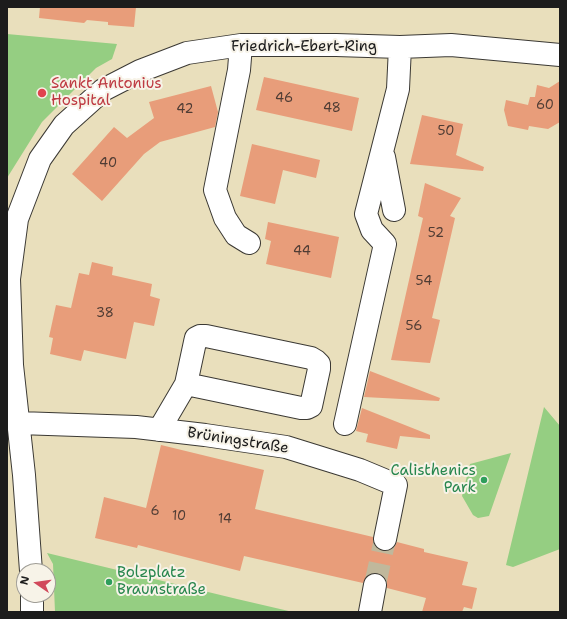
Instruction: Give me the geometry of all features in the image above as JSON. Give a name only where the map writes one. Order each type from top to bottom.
[{"type":"street","name":"Friedrich-Ebert-Ring","points":[[30,563],[24,475],[12,365],[9,279],[17,219],[40,158],[64,124],[103,90],[140,71],[187,53],[241,45],[400,47],[451,44],[560,55]]},
{"type":"street","points":[[241,45],[239,70],[215,190],[225,218],[236,235],[249,243]]},
{"type":"street","points":[[345,424],[385,244],[372,230],[366,214],[398,89],[400,47]]},
{"type":"street","points":[[383,150],[394,210]]},
{"type":"street","points":[[159,430],[186,384],[196,338],[200,336],[311,358],[319,364],[311,406],[307,408],[186,384]]},
{"type":"street","name":"Brüningstraße","points":[[19,423],[136,427],[286,447],[360,470],[396,485],[385,540]]},
{"type":"street","points":[[370,612],[375,585]]},
{"type":"green space","name":"Sankt Antonius Hospital","points":[[7,34],[117,44],[112,59],[96,68],[42,122],[7,178]]},
{"type":"green space","points":[[544,407],[560,426],[560,549],[513,567],[506,565]]},
{"type":"green space","name":"Calisthenics Park","points":[[511,453],[489,516],[478,518],[473,515],[462,496],[470,464]]},
{"type":"green space","name":"Bolzplatz Braunstraße","points":[[47,553],[293,612],[55,612],[56,563],[52,563]]},
{"type":"building","points":[[40,7],[136,7],[134,27],[108,25],[108,22],[87,20],[84,23],[39,18]]},
{"type":"building","points":[[264,77],[359,98],[352,131],[256,110]]},
{"type":"building","points":[[560,81],[560,122],[548,129],[529,126],[528,130],[508,126],[504,110],[506,100],[528,105],[530,97],[535,97],[537,85],[549,88]]},
{"type":"building","points":[[211,86],[218,112],[215,127],[160,142],[144,154],[102,201],[72,174],[114,127],[127,138],[154,118],[149,102]]},
{"type":"building","points":[[422,115],[463,124],[456,155],[484,167],[483,171],[410,164]]},
{"type":"building","points":[[252,144],[320,160],[316,178],[283,170],[275,204],[240,196]]},
{"type":"building","points":[[425,183],[461,198],[450,216],[455,218],[432,318],[440,320],[430,363],[391,360],[423,218],[418,216]]},
{"type":"building","points":[[268,222],[339,237],[331,278],[266,264],[271,241],[265,239]]},
{"type":"building","points":[[92,262],[113,267],[112,275],[152,284],[150,296],[160,299],[154,326],[134,322],[126,359],[84,350],[81,361],[50,354],[53,338],[49,337],[56,305],[71,308],[79,273],[89,275]]},
{"type":"building","points":[[370,371],[440,398],[439,401],[364,397]]},
{"type":"building","points":[[362,408],[430,435],[430,439],[400,436],[397,449],[366,442],[368,434],[356,431]]},
{"type":"building","points":[[161,445],[264,470],[255,509],[373,537],[373,543],[377,549],[382,551],[389,551],[394,548],[397,542],[424,549],[424,552],[468,562],[462,585],[477,588],[472,609],[464,607],[462,612],[422,612],[426,598],[387,588],[387,580],[378,573],[371,573],[366,577],[363,583],[244,556],[240,571],[138,545],[137,548],[95,538],[104,497],[146,508]]},
{"type":"tunnel","points":[[375,585],[385,539]]},
{"type":"place","name":"Sankt Antonius Hospital","points":[[42,93]]},
{"type":"place","name":"Calisthenics Park","points":[[484,480]]},
{"type":"place","name":"Bolzplatz Braunstraße","points":[[109,582]]}]
